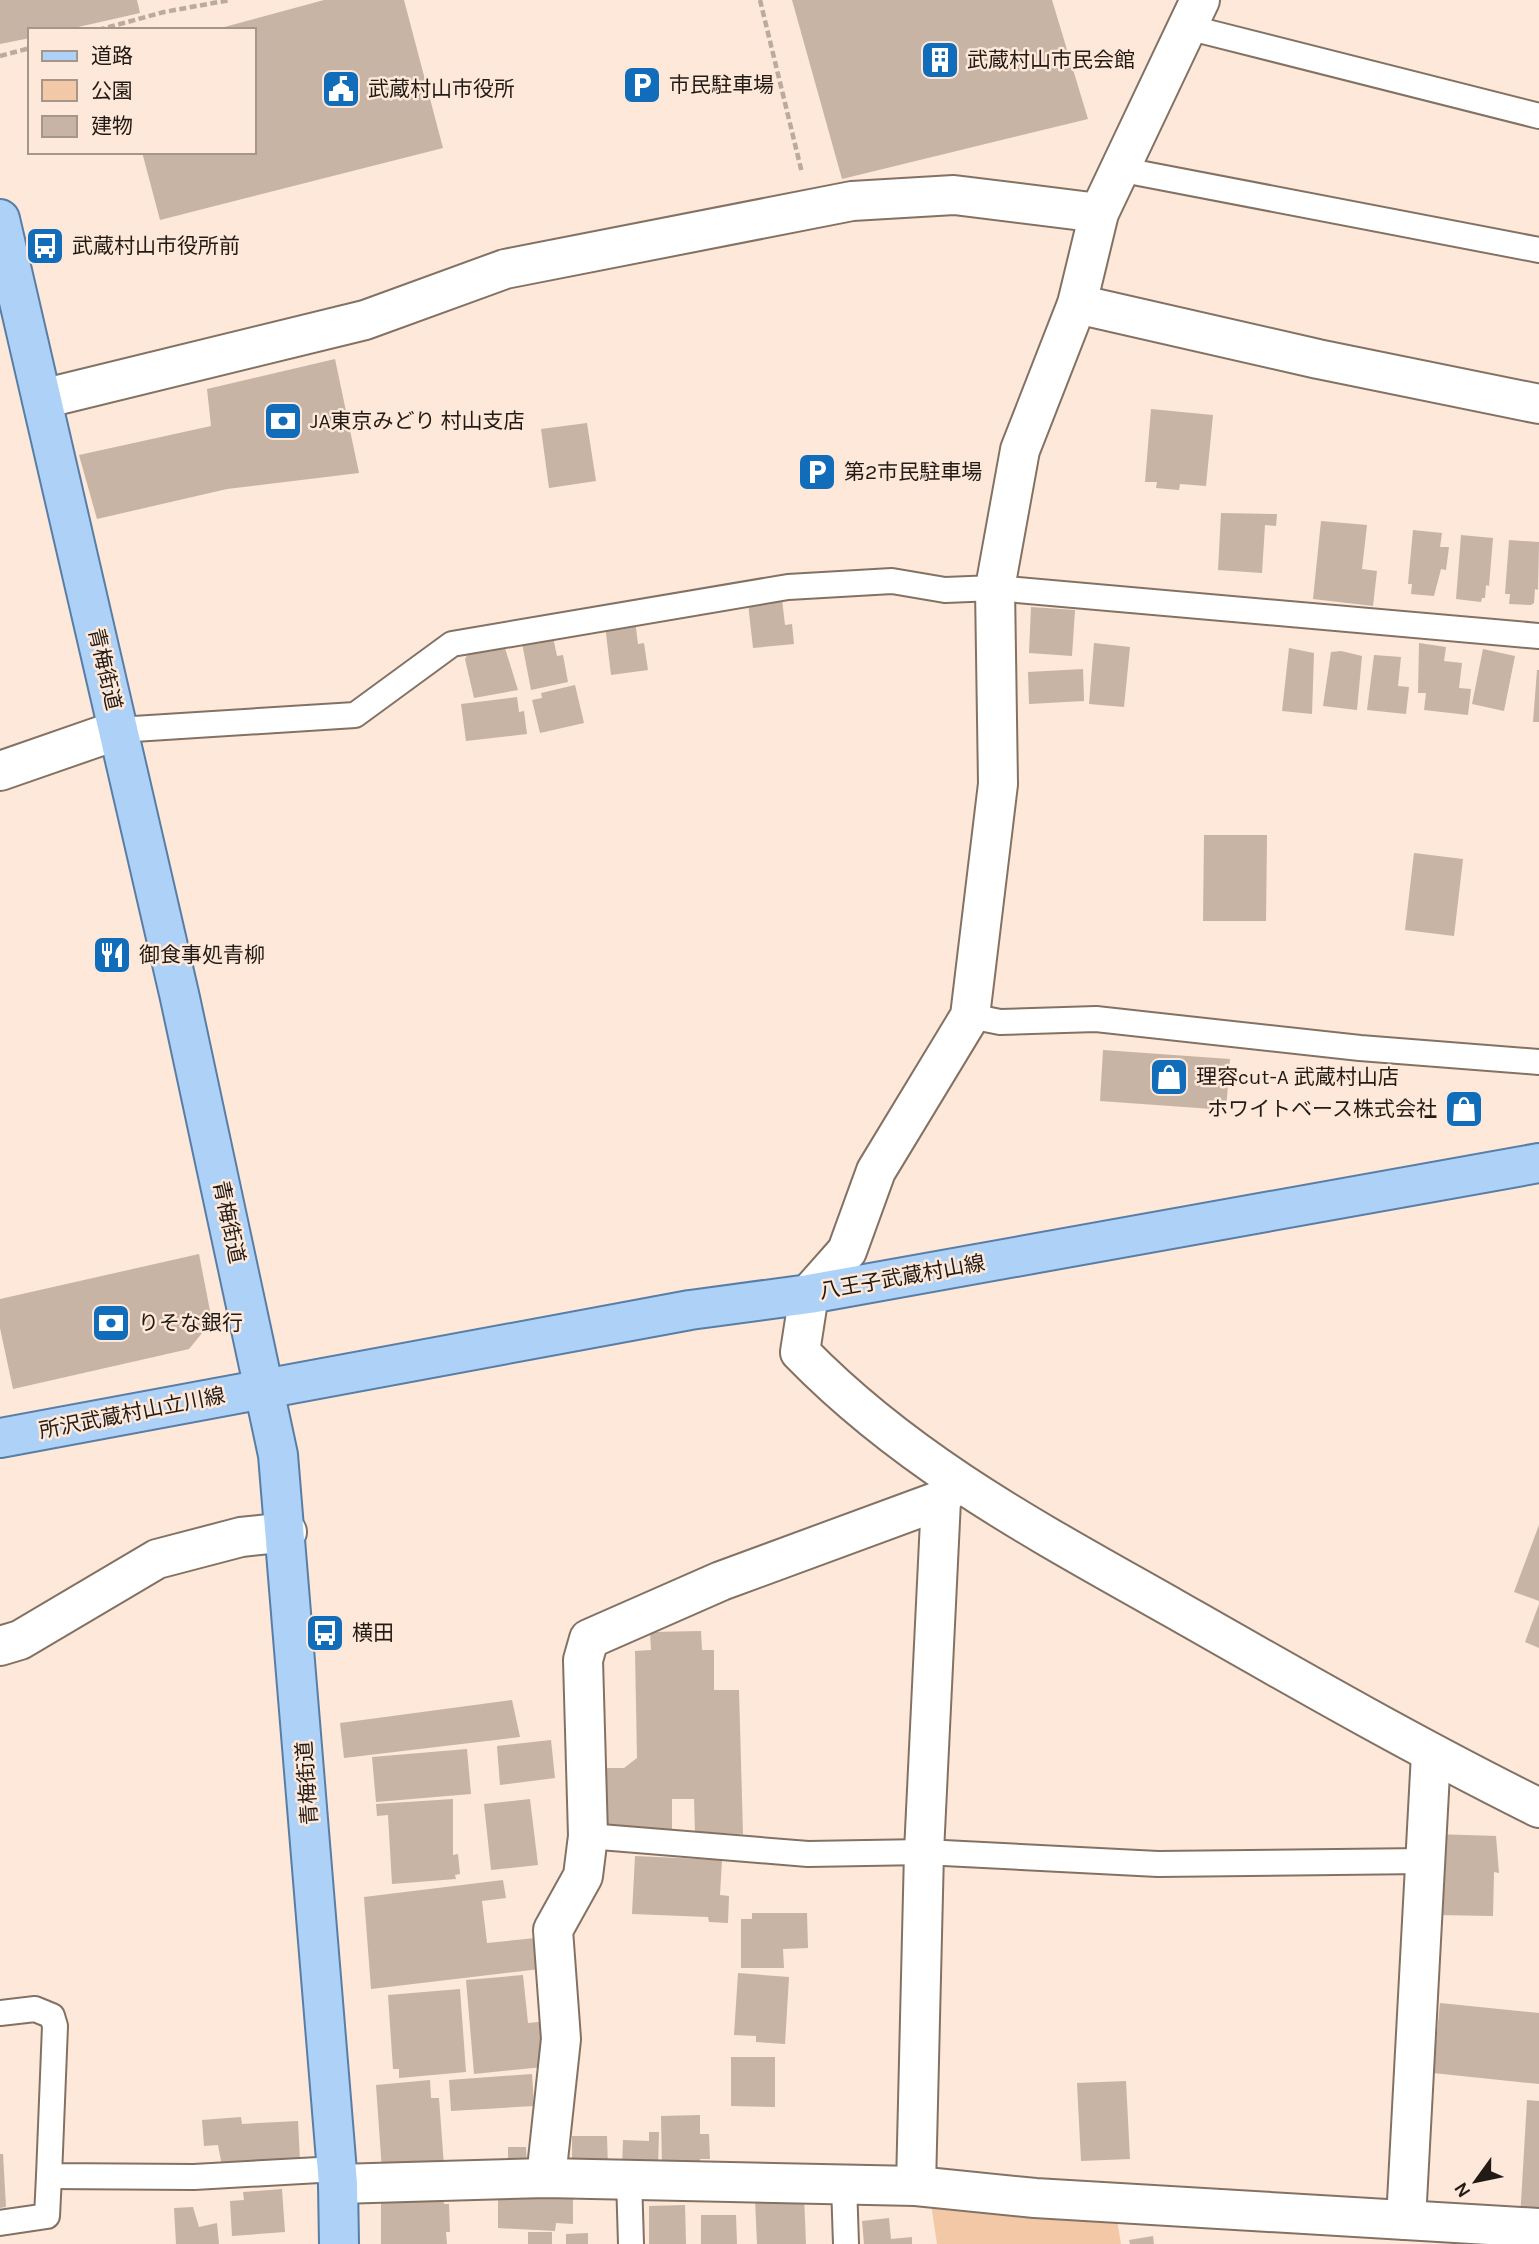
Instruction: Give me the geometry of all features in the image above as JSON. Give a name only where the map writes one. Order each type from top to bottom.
[{"type":"main road","name":"青梅街道","points":[[0,219],[211,1137],[278,1455],[287,1532],[338,2176],[340,2244]]},
{"type":"main road","name":"八王子武蔵村山線","points":[[264,1388],[690,1310],[809,1294],[1539,1163]]},
{"type":"main road","name":"所沢武蔵村山立川線","points":[[0,1438],[264,1388]]},
{"type":"street","points":[[1194,13],[1099,213],[1077,304],[1020,450],[995,588],[998,785],[971,1016],[876,1171],[847,1251],[809,1294],[800,1352],[841,1395],[948,1491],[1431,1754],[1539,1808]]},
{"type":"street","points":[[42,399],[365,320],[505,269],[811,209],[874,198],[954,195],[1099,213]]},
{"type":"street","points":[[1077,304],[1318,359],[1539,404]]},
{"type":"street","points":[[0,771],[118,730]]},
{"type":"street","points":[[546,2178],[561,2039],[553,1930],[583,1876],[588,1836],[583,1660],[589,1639],[721,1581],[948,1491]]},
{"type":"street","points":[[916,2186],[923,1852],[948,1491]]},
{"type":"street","points":[[0,1646],[20,1640],[156,1559],[241,1537],[287,1532]]},
{"type":"street","points":[[1406,2220],[1431,1754]]},
{"type":"street","points":[[338,2176],[629,2178],[916,2186],[1049,2199],[1539,2228]]},
{"type":"lane","points":[[1194,13],[1539,116]]},
{"type":"lane","points":[[1118,169],[1539,250]]},
{"type":"lane","points":[[118,730],[355,715],[452,644],[788,587],[892,582],[945,590],[995,588],[1539,636]]},
{"type":"lane","points":[[971,1016],[1000,1022],[1097,1019],[1360,1048],[1539,1062]]},
{"type":"lane","points":[[588,1836],[808,1854],[923,1852],[1158,1864],[1425,1861]]},
{"type":"lane","points":[[0,2013],[43,2010],[51,2016],[55,2026],[47,2216],[0,2223]]},
{"type":"lane","points":[[49,2176],[338,2176]]},
{"type":"lane","points":[[629,2178],[631,2244]]},
{"type":"lane","points":[[844,2184],[846,2244]]},
{"type":"path","points":[[105,28],[164,12],[230,0]]},
{"type":"path","points":[[760,0],[811,209]]},
{"type":"path","points":[[0,56],[28,49]]},
{"type":"green space","points":[[931,2204],[1116,2214],[1121,2244],[937,2244]]},
{"type":"building","points":[[0,0],[137,0],[140,13],[74,28],[28,28],[28,38],[0,44]]},
{"type":"building","name":"武蔵村山市役所","points":[[324,0],[404,0],[443,148],[160,220],[143,154],[256,154],[256,28],[221,28]]},
{"type":"building","name":"武蔵村山市民会館","points":[[792,0],[1052,0],[1088,119],[842,179]]},
{"type":"building","points":[[335,359],[359,473],[227,489],[97,519],[79,455],[211,426],[207,389]]},
{"type":"building","points":[[1151,409],[1213,415],[1206,486],[1180,484],[1179,490],[1156,488],[1157,482],[1145,482]]},
{"type":"building","points":[[587,423],[596,481],[549,488],[541,429]]},
{"type":"building","points":[[1221,513],[1277,514],[1276,526],[1265,525],[1262,573],[1218,570]]},
{"type":"building","points":[[1321,521],[1367,525],[1362,569],[1377,571],[1373,606],[1313,599]]},
{"type":"building","points":[[1413,530],[1442,533],[1440,547],[1449,547],[1446,570],[1441,569],[1434,596],[1411,594],[1412,584],[1408,584]]},
{"type":"building","points":[[1461,535],[1493,538],[1489,586],[1486,585],[1485,598],[1482,598],[1481,602],[1456,599]]},
{"type":"building","points":[[1509,540],[1539,542],[1538,590],[1535,589],[1534,603],[1531,605],[1509,604],[1510,594],[1505,594]]},
{"type":"building","points":[[782,599],[785,625],[792,624],[794,644],[753,648],[748,603]]},
{"type":"building","points":[[1031,607],[1075,610],[1072,656],[1029,653]]},
{"type":"building","points":[[635,620],[638,644],[644,643],[648,670],[611,675],[605,625]]},
{"type":"building","points":[[553,637],[557,656],[563,655],[568,682],[531,690],[522,643]]},
{"type":"building","points":[[1094,643],[1130,647],[1124,707],[1089,704]]},
{"type":"building","points":[[1419,643],[1446,647],[1444,661],[1462,663],[1459,688],[1471,689],[1468,715],[1424,710],[1426,693],[1418,693]]},
{"type":"building","points":[[504,645],[518,690],[474,698],[465,659],[469,652]]},
{"type":"building","points":[[1289,648],[1314,653],[1312,714],[1282,711]]},
{"type":"building","points":[[1483,649],[1515,656],[1504,711],[1472,704]]},
{"type":"building","points":[[1341,651],[1362,656],[1357,710],[1323,706],[1331,652]]},
{"type":"building","points":[[1374,655],[1401,657],[1398,686],[1409,687],[1406,714],[1367,710]]},
{"type":"building","points":[[1083,669],[1084,701],[1029,704],[1028,672]]},
{"type":"building","points":[[1537,670],[1539,722],[1533,722]]},
{"type":"building","points":[[575,685],[584,723],[540,733],[532,700],[542,698],[541,693]]},
{"type":"building","points":[[517,697],[519,712],[524,711],[527,734],[466,741],[461,704]]},
{"type":"building","points":[[1204,835],[1267,835],[1266,921],[1203,921]]},
{"type":"building","points":[[1414,853],[1463,859],[1454,936],[1405,930]]},
{"type":"building","points":[[1103,1050],[1230,1059],[1226,1110],[1100,1101]]},
{"type":"building","points":[[199,1254],[212,1321],[189,1349],[13,1389],[0,1328],[0,1299]]},
{"type":"building","points":[[1539,1525],[1539,1601],[1514,1592]]},
{"type":"building","points":[[1539,1604],[1539,1648],[1525,1642]]},
{"type":"building","points":[[701,1631],[702,1650],[714,1650],[714,1690],[739,1690],[743,1834],[695,1833],[694,1799],[672,1799],[672,1829],[611,1829],[605,1825],[604,1768],[624,1768],[637,1758],[635,1651],[651,1650],[650,1632]]},
{"type":"building","points":[[512,1700],[520,1737],[344,1758],[340,1723]]},
{"type":"building","points":[[551,1740],[555,1778],[500,1785],[497,1746]]},
{"type":"building","points":[[467,1749],[471,1794],[376,1802],[372,1757]]},
{"type":"building","points":[[453,1799],[453,1855],[458,1854],[460,1874],[455,1875],[456,1879],[392,1884],[388,1815],[377,1816],[376,1804]]},
{"type":"building","points":[[530,1799],[538,1865],[491,1870],[484,1804]]},
{"type":"building","points":[[1435,1834],[1496,1836],[1499,1873],[1494,1872],[1493,1916],[1437,1915]]},
{"type":"building","points":[[635,1856],[722,1860],[720,1895],[729,1896],[728,1923],[709,1922],[708,1917],[632,1914]]},
{"type":"building","points":[[503,1880],[506,1898],[482,1901],[487,1943],[546,1937],[549,1968],[371,1989],[364,1897]]},
{"type":"building","points":[[752,1913],[807,1913],[808,1948],[783,1949],[784,1968],[741,1968],[741,1919],[752,1919]]},
{"type":"building","points":[[738,1973],[789,1977],[785,2044],[756,2042],[756,2036],[734,2035]]},
{"type":"building","points":[[523,1975],[528,2023],[548,2021],[543,2067],[474,2074],[466,1980]]},
{"type":"building","points":[[460,1989],[466,2072],[399,2078],[399,2069],[393,2069],[388,1995]]},
{"type":"building","points":[[1440,2003],[1539,2013],[1539,2084],[1433,2073]]},
{"type":"building","points":[[731,2057],[775,2057],[775,2107],[731,2106]]},
{"type":"building","points":[[532,2074],[534,2106],[451,2111],[449,2080]]},
{"type":"building","points":[[430,2080],[431,2098],[439,2098],[444,2166],[382,2171],[376,2085]]},
{"type":"building","points":[[1126,2081],[1130,2159],[1081,2161],[1077,2083]]},
{"type":"building","points":[[1527,2100],[1539,2101],[1539,2221],[1520,2219]]},
{"type":"building","points":[[700,2115],[700,2134],[709,2134],[710,2159],[700,2159],[700,2165],[662,2166],[661,2116]]},
{"type":"building","points":[[241,2117],[242,2124],[298,2121],[300,2161],[222,2166],[218,2145],[204,2146],[202,2120]]},
{"type":"building","points":[[649,2132],[659,2132],[658,2167],[622,2166],[623,2140],[649,2141]]},
{"type":"building","points":[[572,2136],[607,2136],[608,2167],[572,2167]]},
{"type":"building","points":[[508,2147],[526,2147],[527,2169],[508,2169]]},
{"type":"building","points":[[0,2154],[3,2154],[6,2207],[0,2208]]},
{"type":"building","points":[[282,2189],[285,2232],[232,2236],[230,2201],[244,2200],[243,2192]]},
{"type":"building","points":[[498,2194],[573,2195],[573,2224],[556,2223],[555,2231],[498,2228]]},
{"type":"building","points":[[804,2195],[806,2244],[757,2244],[755,2199]]},
{"type":"building","points":[[443,2196],[444,2204],[449,2204],[450,2232],[446,2232],[447,2244],[381,2244],[381,2199]]},
{"type":"building","points":[[685,2205],[686,2244],[649,2244],[649,2206]]},
{"type":"building","points":[[193,2207],[199,2227],[217,2223],[219,2244],[176,2244],[174,2208]]},
{"type":"building","points":[[701,2215],[736,2215],[737,2244],[701,2244]]},
{"type":"building","points":[[889,2218],[891,2239],[912,2237],[912,2244],[864,2244],[862,2221]]},
{"type":"building","points":[[528,2232],[552,2232],[552,2244],[528,2244]]},
{"type":"building","points":[[588,2233],[588,2244],[566,2244],[566,2234]]},
{"type":"building","points":[[1153,2236],[1154,2244],[1130,2244],[1129,2240]]},
{"type":"place","name":"武蔵村山市民会館","points":[[940,60]]},
{"type":"place","name":"市民駐車場","points":[[642,85]]},
{"type":"place","name":"武蔵村山市役所","points":[[341,89]]},
{"type":"place","name":"武蔵村山市役所前","points":[[45,246]]},
{"type":"place","name":"JA東京みどり 村山支店","points":[[283,421]]},
{"type":"place","name":"第2市民駐車場","points":[[817,472]]},
{"type":"place","name":"御食事処青柳","points":[[112,955]]},
{"type":"place","name":"理容cut-A 武蔵村山店","points":[[1169,1077]]},
{"type":"place","name":"ホワイトベース株式会社","points":[[1464,1109]]},
{"type":"place","name":"りそな銀行","points":[[111,1323]]},
{"type":"place","name":"横田","points":[[325,1633]]}]
